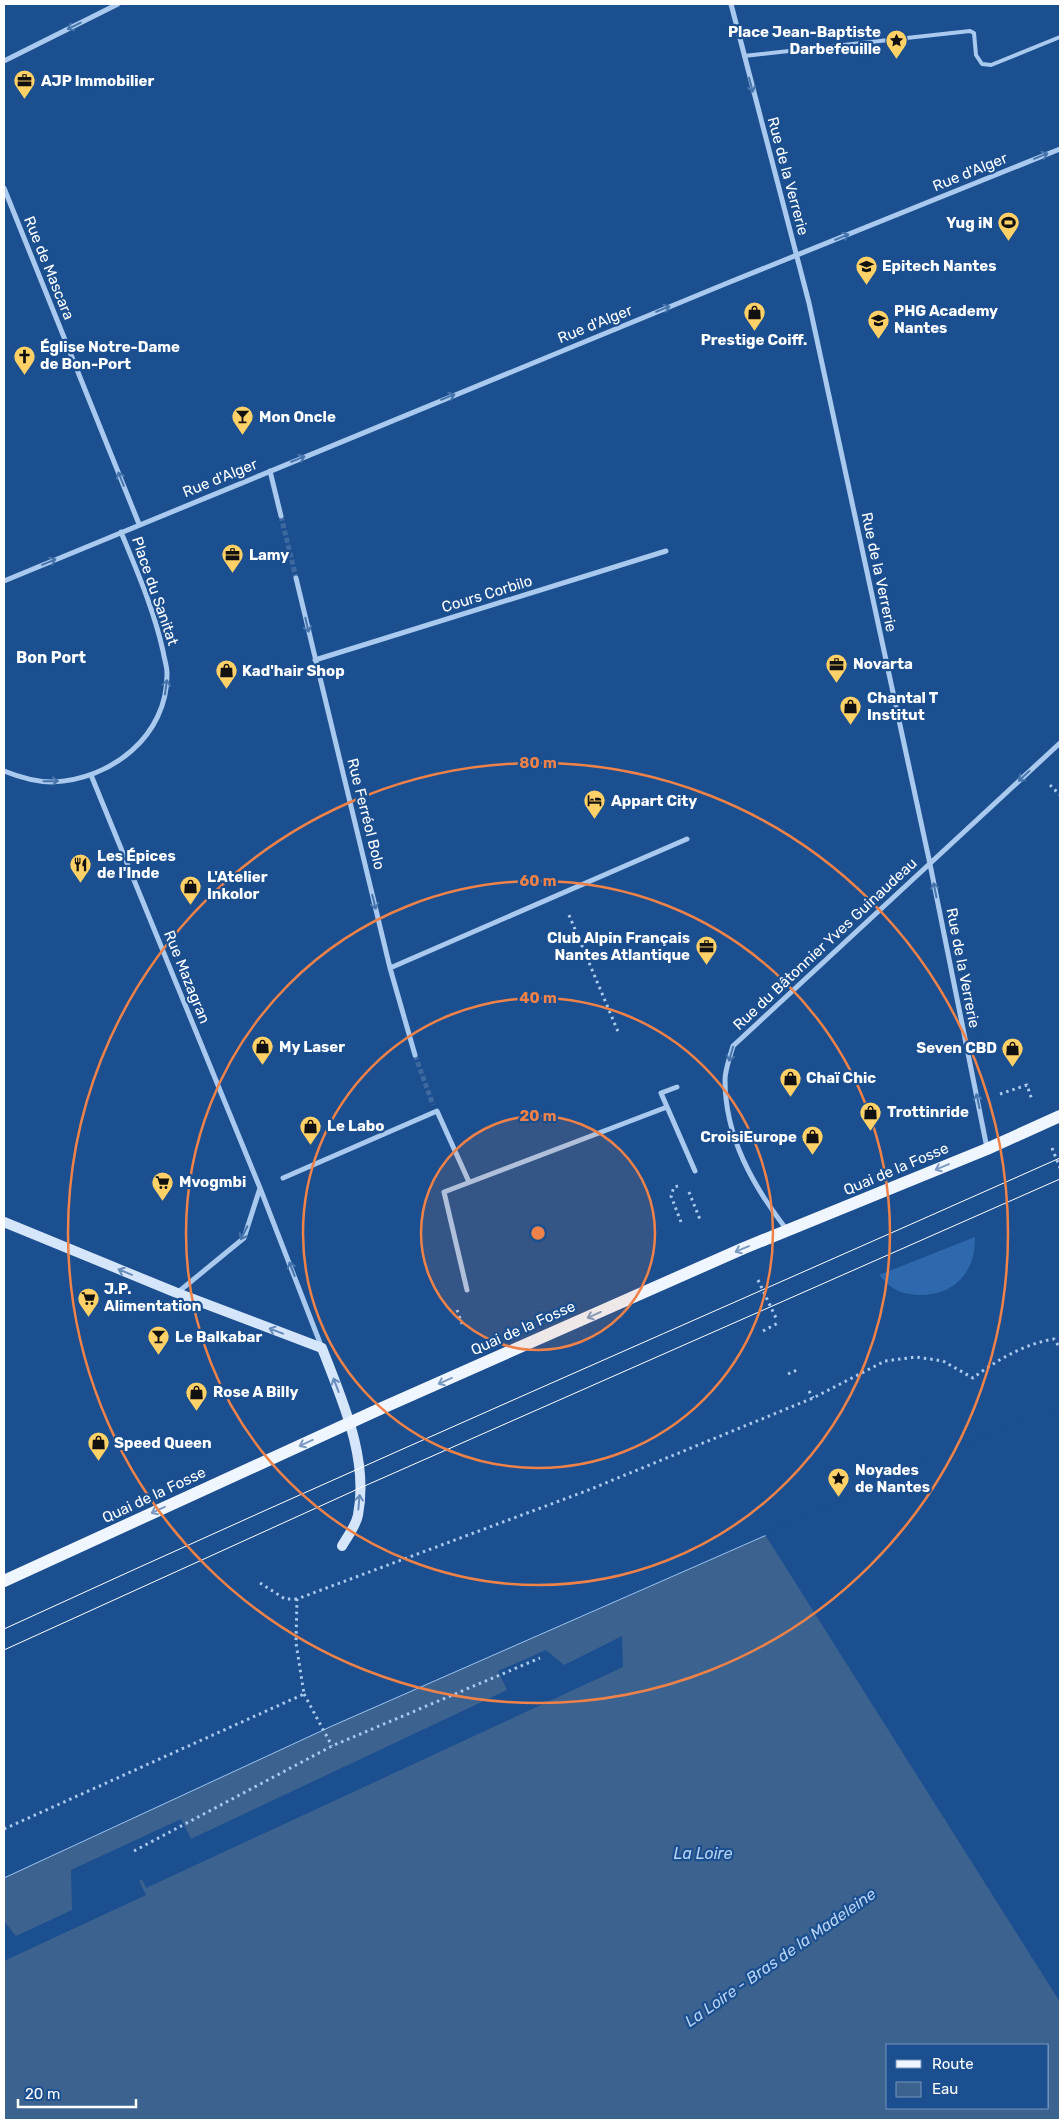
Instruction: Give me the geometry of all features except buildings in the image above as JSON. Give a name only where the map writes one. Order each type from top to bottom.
[{"type":"main road","name":"Quai de la Fosse","points":[[4,1581],[351,1423],[726,1256],[987,1149],[1060,1116]]},
{"type":"main road","points":[[4,1222],[177,1293],[322,1348],[351,1423],[360,1488],[358,1517],[342,1546]]},
{"type":"street","points":[[4,61],[118,4]]},
{"type":"street","name":"Rue de la Verrerie","points":[[731,4],[797,254],[930,864],[987,1149]]},
{"type":"street","name":"Rue d'Alger","points":[[139,524],[797,254],[1060,149]]},
{"type":"street","name":"Rue de Mascara","points":[[4,188],[139,524]]},
{"type":"street","points":[[270,470],[281,516]]},
{"type":"street","name":"Place du Sanitat","points":[[4,581],[139,524]]},
{"type":"street","name":"Place du Sanitat","points":[[4,771],[24,779],[52,782],[91,775],[125,758],[146,736],[158,717],[165,693],[167,672],[159,633],[137,569],[121,532]]},
{"type":"street","name":"Cours Corbilo","points":[[316,660],[666,552]]},
{"type":"street","name":"Rue Ferréol Bolo","points":[[296,578],[390,968],[415,1055]]},
{"type":"street","name":"Rue du Bâtonnier Yves Guinaudeau","points":[[788,1232],[760,1195],[740,1154],[730,1126],[725,1078],[733,1046],[1060,743]]},
{"type":"street","name":"Rue Mazagran","points":[[91,775],[260,1188],[322,1348]]},
{"type":"street","points":[[390,968],[687,839]]},
{"type":"street","points":[[678,1087],[661,1093],[695,1171]]},
{"type":"street","points":[[467,1290],[444,1192],[667,1107]]},
{"type":"street","points":[[282,1178],[437,1111],[469,1182]]},
{"type":"street","points":[[177,1293],[244,1238],[260,1188]]},
{"type":"lane","points":[[744,56],[970,31],[974,33],[976,57],[982,64],[991,65],[1060,37]]},
{"type":"path","points":[[568,914],[619,1034]]},
{"type":"path","points":[[689,1190],[701,1222]]},
{"type":"path","points":[[671,1196],[682,1222]]},
{"type":"path","points":[[758,1280],[776,1318]]},
{"type":"path","points":[[763,1331],[778,1323]]},
{"type":"path","points":[[260,1583],[285,1599],[297,1599],[586,1491],[813,1398],[885,1361],[916,1358],[943,1361],[973,1378],[996,1361],[1037,1343],[1054,1338],[1060,1348]]},
{"type":"path","points":[[788,1374],[799,1368]]},
{"type":"path","points":[[809,1391],[813,1398]]},
{"type":"path","points":[[297,1599],[296,1643],[304,1694],[332,1746]]},
{"type":"path","points":[[134,1851],[332,1746],[540,1658]]},
{"type":"path","points":[[4,1829],[304,1694]]},
{"type":"shaded area","points":[[975,1237],[972,1260],[968,1270],[954,1285],[935,1294],[915,1295],[900,1292],[887,1284],[879,1275]]},
{"type":"water","name":"La Loire","points":[[1060,1409],[1060,2120],[4,2120],[4,1878],[332,1726],[992,1436]]},
{"type":"pier","points":[[1060,1407],[1060,2002],[764,1533],[991,1433]]},
{"type":"pier","points":[[622,1636],[623,1667],[146,1888],[142,1879],[139,1881],[146,1895],[4,1961],[4,1921],[16,1936],[72,1910],[71,1870],[181,1819],[191,1839],[507,1690],[498,1671],[546,1650],[564,1665]]},
{"type":"tunnel","points":[[281,516],[296,578]]},
{"type":"tunnel","points":[[415,1055],[433,1105]]},
{"type":"tram line","points":[[4,1629],[399,1451],[1060,1158]]},
{"type":"tram line","points":[[4,1650],[360,1488],[1060,1179]]},
{"type":"place","name":"Place Jean-Baptiste Darbefeuille","points":[[897,60]]},
{"type":"place","name":"AJP Immobilier","points":[[25,100]]},
{"type":"place","name":"Yug iN","points":[[1009,242]]},
{"type":"place","name":"Epitech Nantes","points":[[866,285]]},
{"type":"place","name":"Prestige Coiff.","points":[[754,331]]},
{"type":"place","name":"PHG Academy Nantes","points":[[878,339]]},
{"type":"place","name":"Église Notre-Dame de Bon-Port","points":[[24,375]]},
{"type":"place","name":"Mon Oncle","points":[[243,436]]},
{"type":"place","name":"Lamy","points":[[233,574]]},
{"type":"place","name":"Novarta","points":[[837,683]]},
{"type":"place","name":"Kad'hair Shop","points":[[226,690]]},
{"type":"place","name":"Chantal T Institut","points":[[851,726]]},
{"type":"place","name":"Appart City","points":[[595,820]]},
{"type":"place","name":"Les Épices de l'Inde","points":[[81,884]]},
{"type":"place","name":"L'Atelier Inkolor","points":[[191,905]]},
{"type":"place","name":"Club Alpin Français Nantes Atlantique","points":[[706,966]]},
{"type":"place","name":"My Laser","points":[[263,1066]]},
{"type":"place","name":"Seven CBD","points":[[1013,1067]]},
{"type":"place","name":"Chaï Chic","points":[[790,1097]]},
{"type":"place","name":"Trottinride","points":[[871,1131]]},
{"type":"place","name":"Le Labo","points":[[311,1145]]},
{"type":"place","name":"CroisiEurope","points":[[813,1156]]},
{"type":"place","name":"Mvogmbi","points":[[163,1201]]},
{"type":"place","name":"J.P. Alimentation","points":[[88,1317]]},
{"type":"place","name":"Le Balkabar","points":[[159,1356]]},
{"type":"place","name":"Rose A Billy","points":[[197,1411]]},
{"type":"place","name":"Speed Queen","points":[[98,1462]]},
{"type":"place","name":"Noyades de Nantes","points":[[839,1498]]},
{"type":"district","name":"Bon Port","points":[[51,657]]},
{"type":"water label","name":"La Loire - Bras de la Madeleine","points":[[780,1957]]}]
